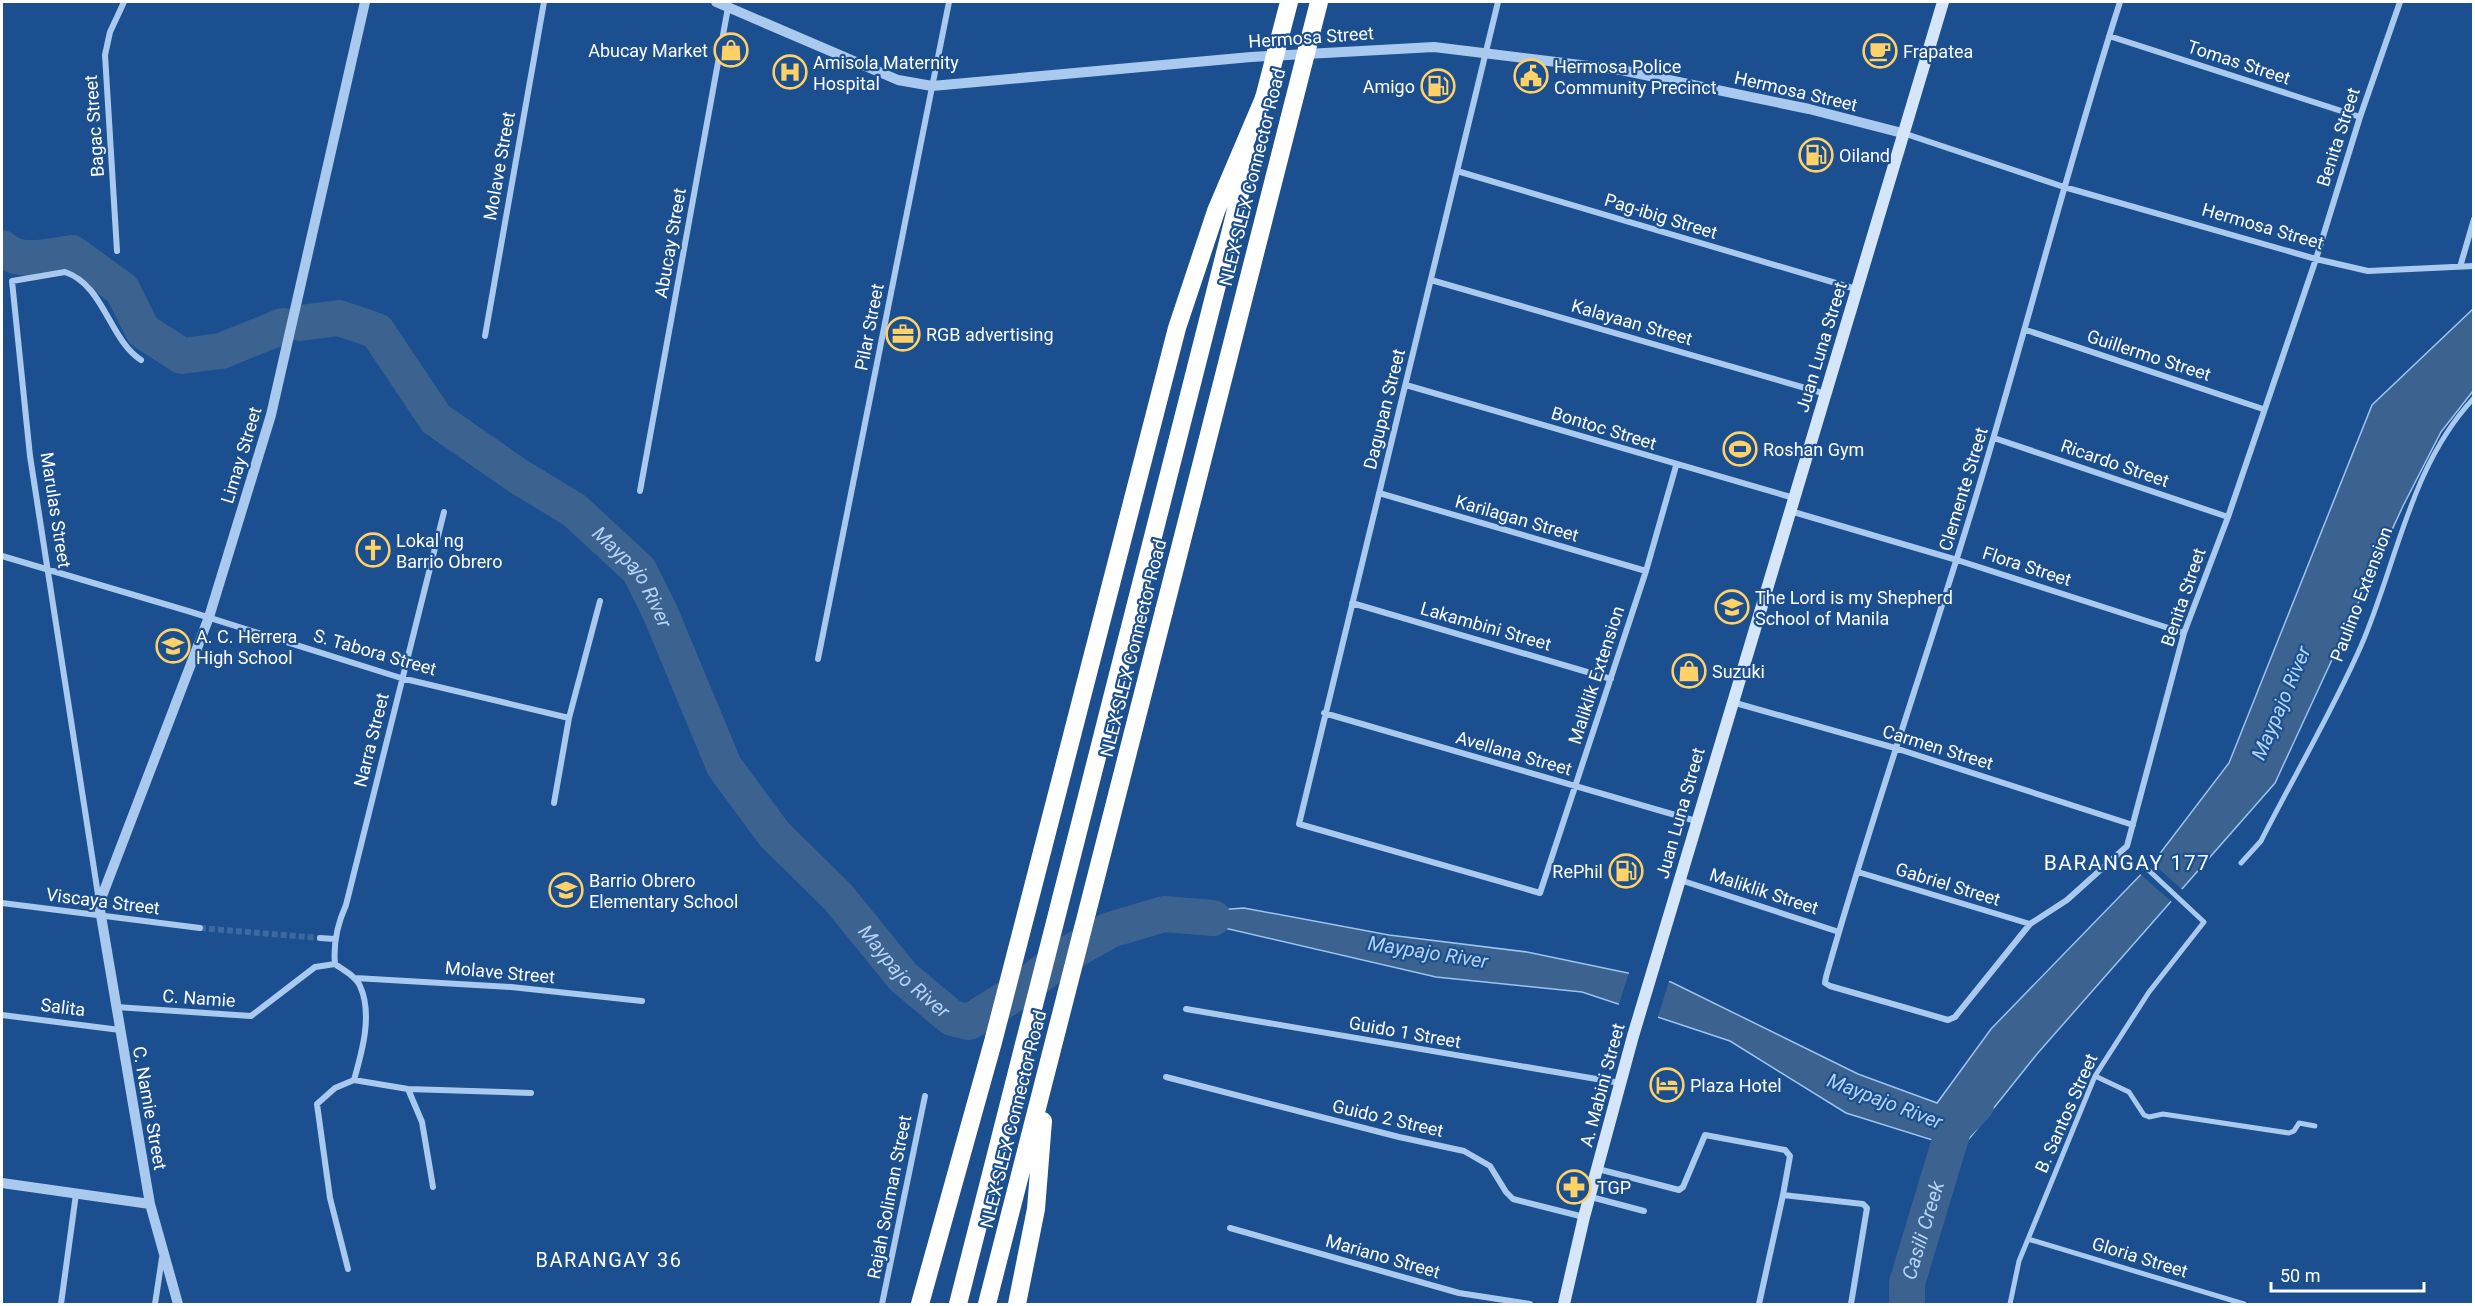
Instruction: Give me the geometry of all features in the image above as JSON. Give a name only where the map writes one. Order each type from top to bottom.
[{"type":"highway","name":"NLEX-SLEX Connector Road","points":[[958,1305],[1288,2]]},
{"type":"highway","name":"NLEX-SLEX Connector Road","points":[[987,1305],[1319,2]]},
{"type":"highway","points":[[920,1305],[993,1042],[1177,328],[1216,211],[1264,98]]},
{"type":"highway","points":[[1017,1305],[1036,1209],[1047,1071]]},
{"type":"main road","name":"Juan Luna Street","points":[[1640,1014],[1943,2]]},
{"type":"main road","name":"A. Mabini Street","points":[[1564,1305],[1584,1217],[1640,1014]]},
{"type":"street","name":"Bagac Street","points":[[117,251],[105,55],[110,32],[124,2]]},
{"type":"street","name":"Limay Street","points":[[100,909],[209,617],[271,415],[365,2]]},
{"type":"street","name":"Molave Street","points":[[485,336],[544,2]]},
{"type":"street","name":"Hermosa Street","points":[[716,2],[728,4],[898,80],[932,86],[1251,57],[1434,47],[1621,70],[1809,109],[1902,133],[2064,187],[2316,259],[2368,271],[2474,266]]},
{"type":"street","name":"Pilar Street","points":[[818,659],[949,2]]},
{"type":"street","name":"Dagupan Street","points":[[1498,2],[1324,713],[1299,824],[1539,893]]},
{"type":"street","name":"Clemente Street","points":[[1826,983],[1839,932],[1895,748],[1957,560],[1994,438],[2026,330],[2064,187],[2120,2]]},
{"type":"street","name":"Benita Street","points":[[1826,983],[1948,1020],[1956,1017],[2030,924],[2067,900],[2127,846],[2184,633],[2228,517],[2400,2]]},
{"type":"street","name":"Abucay Street","points":[[640,490],[728,4]]},
{"type":"street","name":"Tomas Street","points":[[2109,36],[2360,117]]},
{"type":"street","name":"Pag-ibig Street","points":[[1457,171],[1857,290]]},
{"type":"street","points":[[2460,267],[2474,219]]},
{"type":"street","name":"Marulas Street","points":[[100,909],[30,456],[12,280],[65,272],[72,274],[94,296],[130,353],[141,360]]},
{"type":"street","name":"Kalayaan Street","points":[[1431,280],[1826,393]]},
{"type":"street","name":"Guillermo Street","points":[[2026,330],[2263,409]]},
{"type":"street","name":"Bontoc Street","points":[[1406,385],[1676,466],[1794,498]]},
{"type":"street","name":"Paulino Extension","points":[[2241,864],[2261,841],[2362,645],[2410,504],[2431,461],[2460,412],[2474,398]]},
{"type":"street","name":"Ricardo Street","points":[[1994,438],[2228,517]]},
{"type":"street","name":"Maliklik Extension","points":[[1539,893],[1646,571],[1676,466]]},
{"type":"street","name":"Karilagan Street","points":[[1379,493],[1646,571]]},
{"type":"street","name":"Flora Street","points":[[1790,511],[1957,560],[2184,633]]},
{"type":"street","name":"Narra Street","points":[[335,964],[338,922],[346,905],[444,512]]},
{"type":"street","name":"S. Tabora Street","points":[[2,556],[49,568],[401,678],[569,718]]},
{"type":"street","points":[[554,802],[569,718],[600,601]]},
{"type":"street","name":"Lakambini Street","points":[[1352,603],[1611,679]]},
{"type":"street","name":"Carmen Street","points":[[1732,702],[1895,748],[2133,825]]},
{"type":"street","name":"Avellana Street","points":[[1324,713],[1696,821]]},
{"type":"street","name":"B. Santos Street","points":[[2010,1305],[2019,1261],[2096,1076],[2149,992],[2204,922],[2143,865]]},
{"type":"street","name":"Gabriel Street","points":[[1858,872],[2030,924]]},
{"type":"street","name":"Maliklik Street","points":[[1679,879],[1839,932]]},
{"type":"street","name":"Viscaya Street","points":[[2,903],[100,909],[200,928]]},
{"type":"street","name":"C. Namie Street","points":[[100,909],[150,1204],[177,1305]]},
{"type":"street","points":[[320,938],[335,939]]},
{"type":"street","points":[[335,964],[355,978],[360,986],[365,1005],[363,1047],[354,1080]]},
{"type":"street","name":"C. Namie","points":[[116,1007],[251,1016],[318,966],[335,964]]},
{"type":"street","name":"Molave Street","points":[[355,978],[511,987],[642,1001]]},
{"type":"street","name":"Guido 1 Street","points":[[1186,1009],[1620,1083]]},
{"type":"street","name":"Salita","points":[[2,1015],[120,1030]]},
{"type":"street","points":[[2096,1076],[2129,1092],[2144,1115],[2149,1117],[2163,1114],[2289,1133],[2294,1131],[2299,1123],[2315,1126]]},
{"type":"street","name":"Guido 2 Street","points":[[1166,1077],[1399,1137],[1464,1151],[1490,1166],[1513,1199],[1584,1217]]},
{"type":"street","points":[[348,1269],[330,1198],[317,1104],[335,1088],[354,1080],[408,1089],[531,1093]]},
{"type":"street","points":[[408,1089],[422,1122],[433,1187]]},
{"type":"street","name":"Rajah Soliman Street","points":[[882,1305],[924,1095]]},
{"type":"street","points":[[1598,1169],[1679,1190],[1683,1187],[1701,1140],[1709,1134],[1789,1152],[1783,1195],[1759,1305]]},
{"type":"street","points":[[2,1183],[150,1204]]},
{"type":"street","points":[[61,1305],[76,1194]]},
{"type":"street","points":[[1783,1195],[1863,1204],[1867,1212],[1851,1305]]},
{"type":"street","points":[[1591,1197],[1644,1211]]},
{"type":"street","name":"Mariano Street","points":[[1230,1228],[1459,1293],[1530,1305]]},
{"type":"street","name":"Gloria Street","points":[[2028,1239],[2244,1305]]},
{"type":"street","points":[[156,1305],[163,1253]]},
{"type":"water","points":[[2473,309],[2473,391],[2441,432],[2403,506],[2275,783],[2037,1054],[1961,1149],[1846,1113],[1730,1041],[1582,992],[1436,977],[1164,914],[1244,908],[1389,935],[1527,952],[1671,982],[1858,1074],[1937,1103],[1991,1029],[2155,860],[2229,763],[2372,405]]},
{"type":"pier","points":[[2150,861],[2185,892],[2174,904],[2139,873]]},
{"type":"pier","points":[[1630,970],[1670,978],[1657,1020],[1618,1007]]},
{"type":"waterway","name":"Maypajo River","points":[[2,248],[9,253],[26,258],[72,253],[122,289],[143,331],[182,356],[221,351],[283,326]]},
{"type":"waterway","name":"Maypajo River","points":[[300,323],[339,318],[377,331],[436,419],[518,476],[574,510],[639,570],[660,612],[724,766],[774,834],[838,897],[903,977],[952,1018],[969,1022],[1022,989],[1064,956],[1110,930],[1164,914],[1213,918]]},
{"type":"waterway","name":"Casili Creek","points":[[1907,1304],[1907,1283],[1954,1127],[1976,1105]]},
{"type":"tunnel","points":[[200,928],[320,938]]},
{"type":"place","name":"Abucay Market","points":[[731,50]]},
{"type":"place","name":"Frapatea","points":[[1880,51]]},
{"type":"place","name":"Amisola Maternity Hospital","points":[[790,72]]},
{"type":"place","name":"Hermosa Police Community Precinct","points":[[1531,76]]},
{"type":"place","name":"Amigo","points":[[1438,86]]},
{"type":"place","name":"Oiland","points":[[1816,155]]},
{"type":"place","name":"RGB advertising","points":[[903,334]]},
{"type":"place","name":"Roshan Gym","points":[[1740,449]]},
{"type":"place","name":"Lokal ng Barrio Obrero","points":[[373,550]]},
{"type":"place","name":"The Lord is my Shepherd School of Manila","points":[[1732,607]]},
{"type":"place","name":"A. C. Herrera High School","points":[[173,646]]},
{"type":"place","name":"Suzuki","points":[[1689,671]]},
{"type":"place","name":"RePhil","points":[[1626,871]]},
{"type":"place","name":"Barrio Obrero Elementary School","points":[[566,890]]},
{"type":"place","name":"Plaza Hotel","points":[[1667,1085]]},
{"type":"place","name":"TGP","points":[[1574,1187]]},
{"type":"district","name":"BARANGAY 177","points":[[2127,863]]},
{"type":"district","name":"BARANGAY 36","points":[[609,1260]]}]
